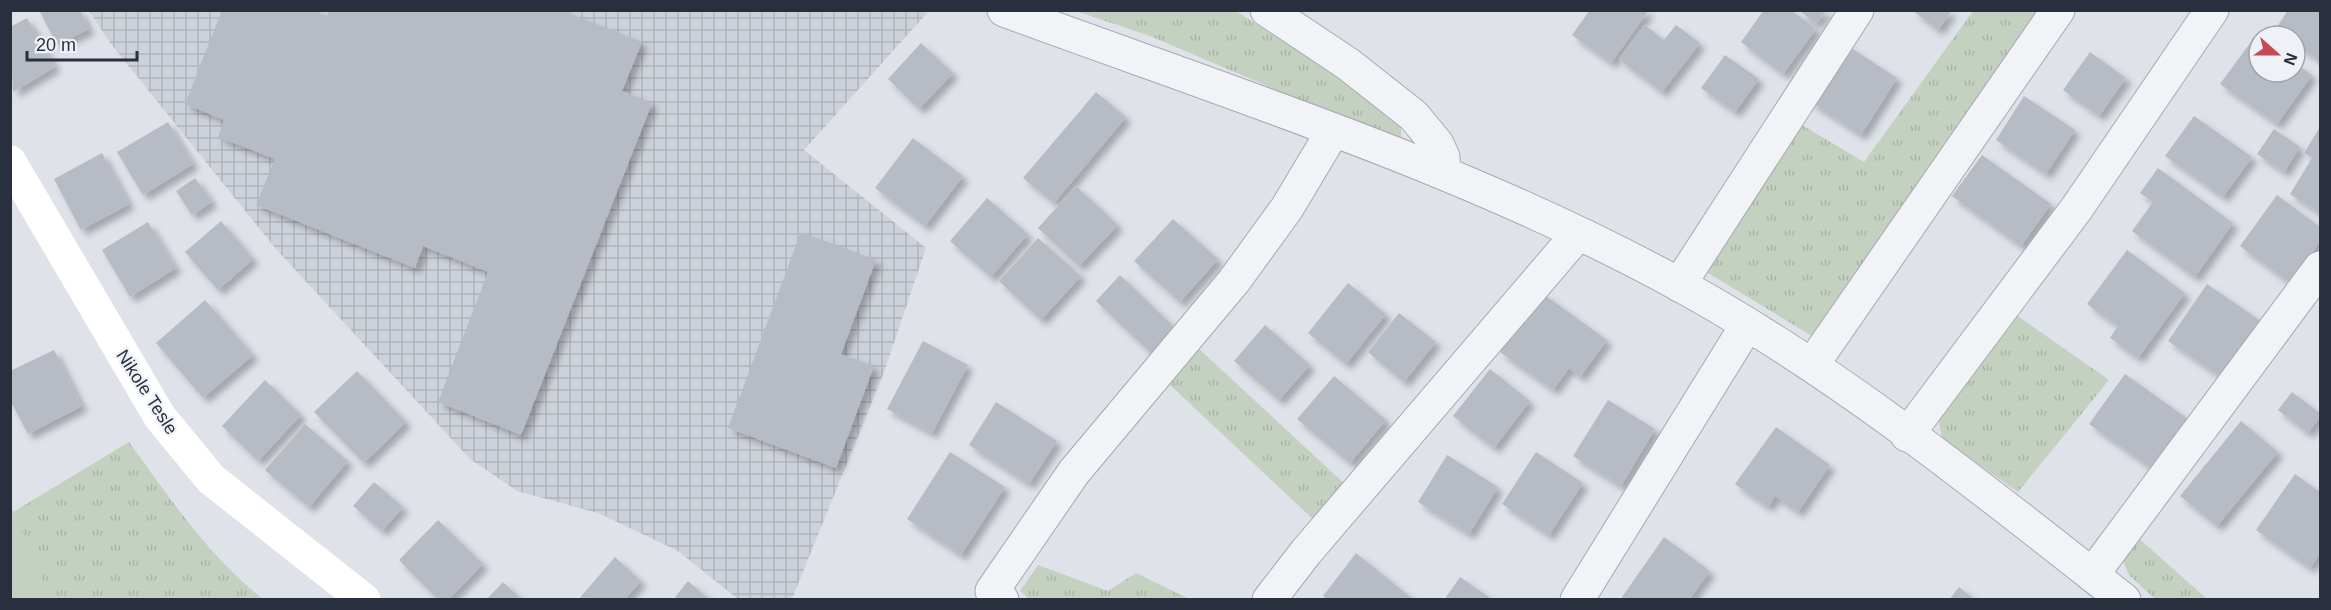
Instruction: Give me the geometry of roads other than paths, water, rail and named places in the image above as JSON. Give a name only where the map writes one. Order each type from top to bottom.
[{"type":"street","points":[[1004,10],[1444,173],[1679,285],[1812,365],[2124,600]]},
{"type":"street","points":[[1267,10],[1348,64],[1414,116],[1437,144],[1443,157],[1444,173]]},
{"type":"street","points":[[1679,285],[1857,10]]},
{"type":"street","points":[[1812,365],[2058,10]]},
{"type":"street","points":[[1907,435],[2077,208],[2212,10]]},
{"type":"street","points":[[1002,600],[992,591],[1067,482],[1234,281],[1287,208],[1333,131]]},
{"type":"street","name":"Nikole Tesle","points":[[10,162],[160,417],[211,478],[364,600]]},
{"type":"street","points":[[1269,600],[1306,552],[1577,235]]},
{"type":"street","points":[[2092,575],[2320,268]]},
{"type":"street","points":[[1577,600],[1747,325]]}]
